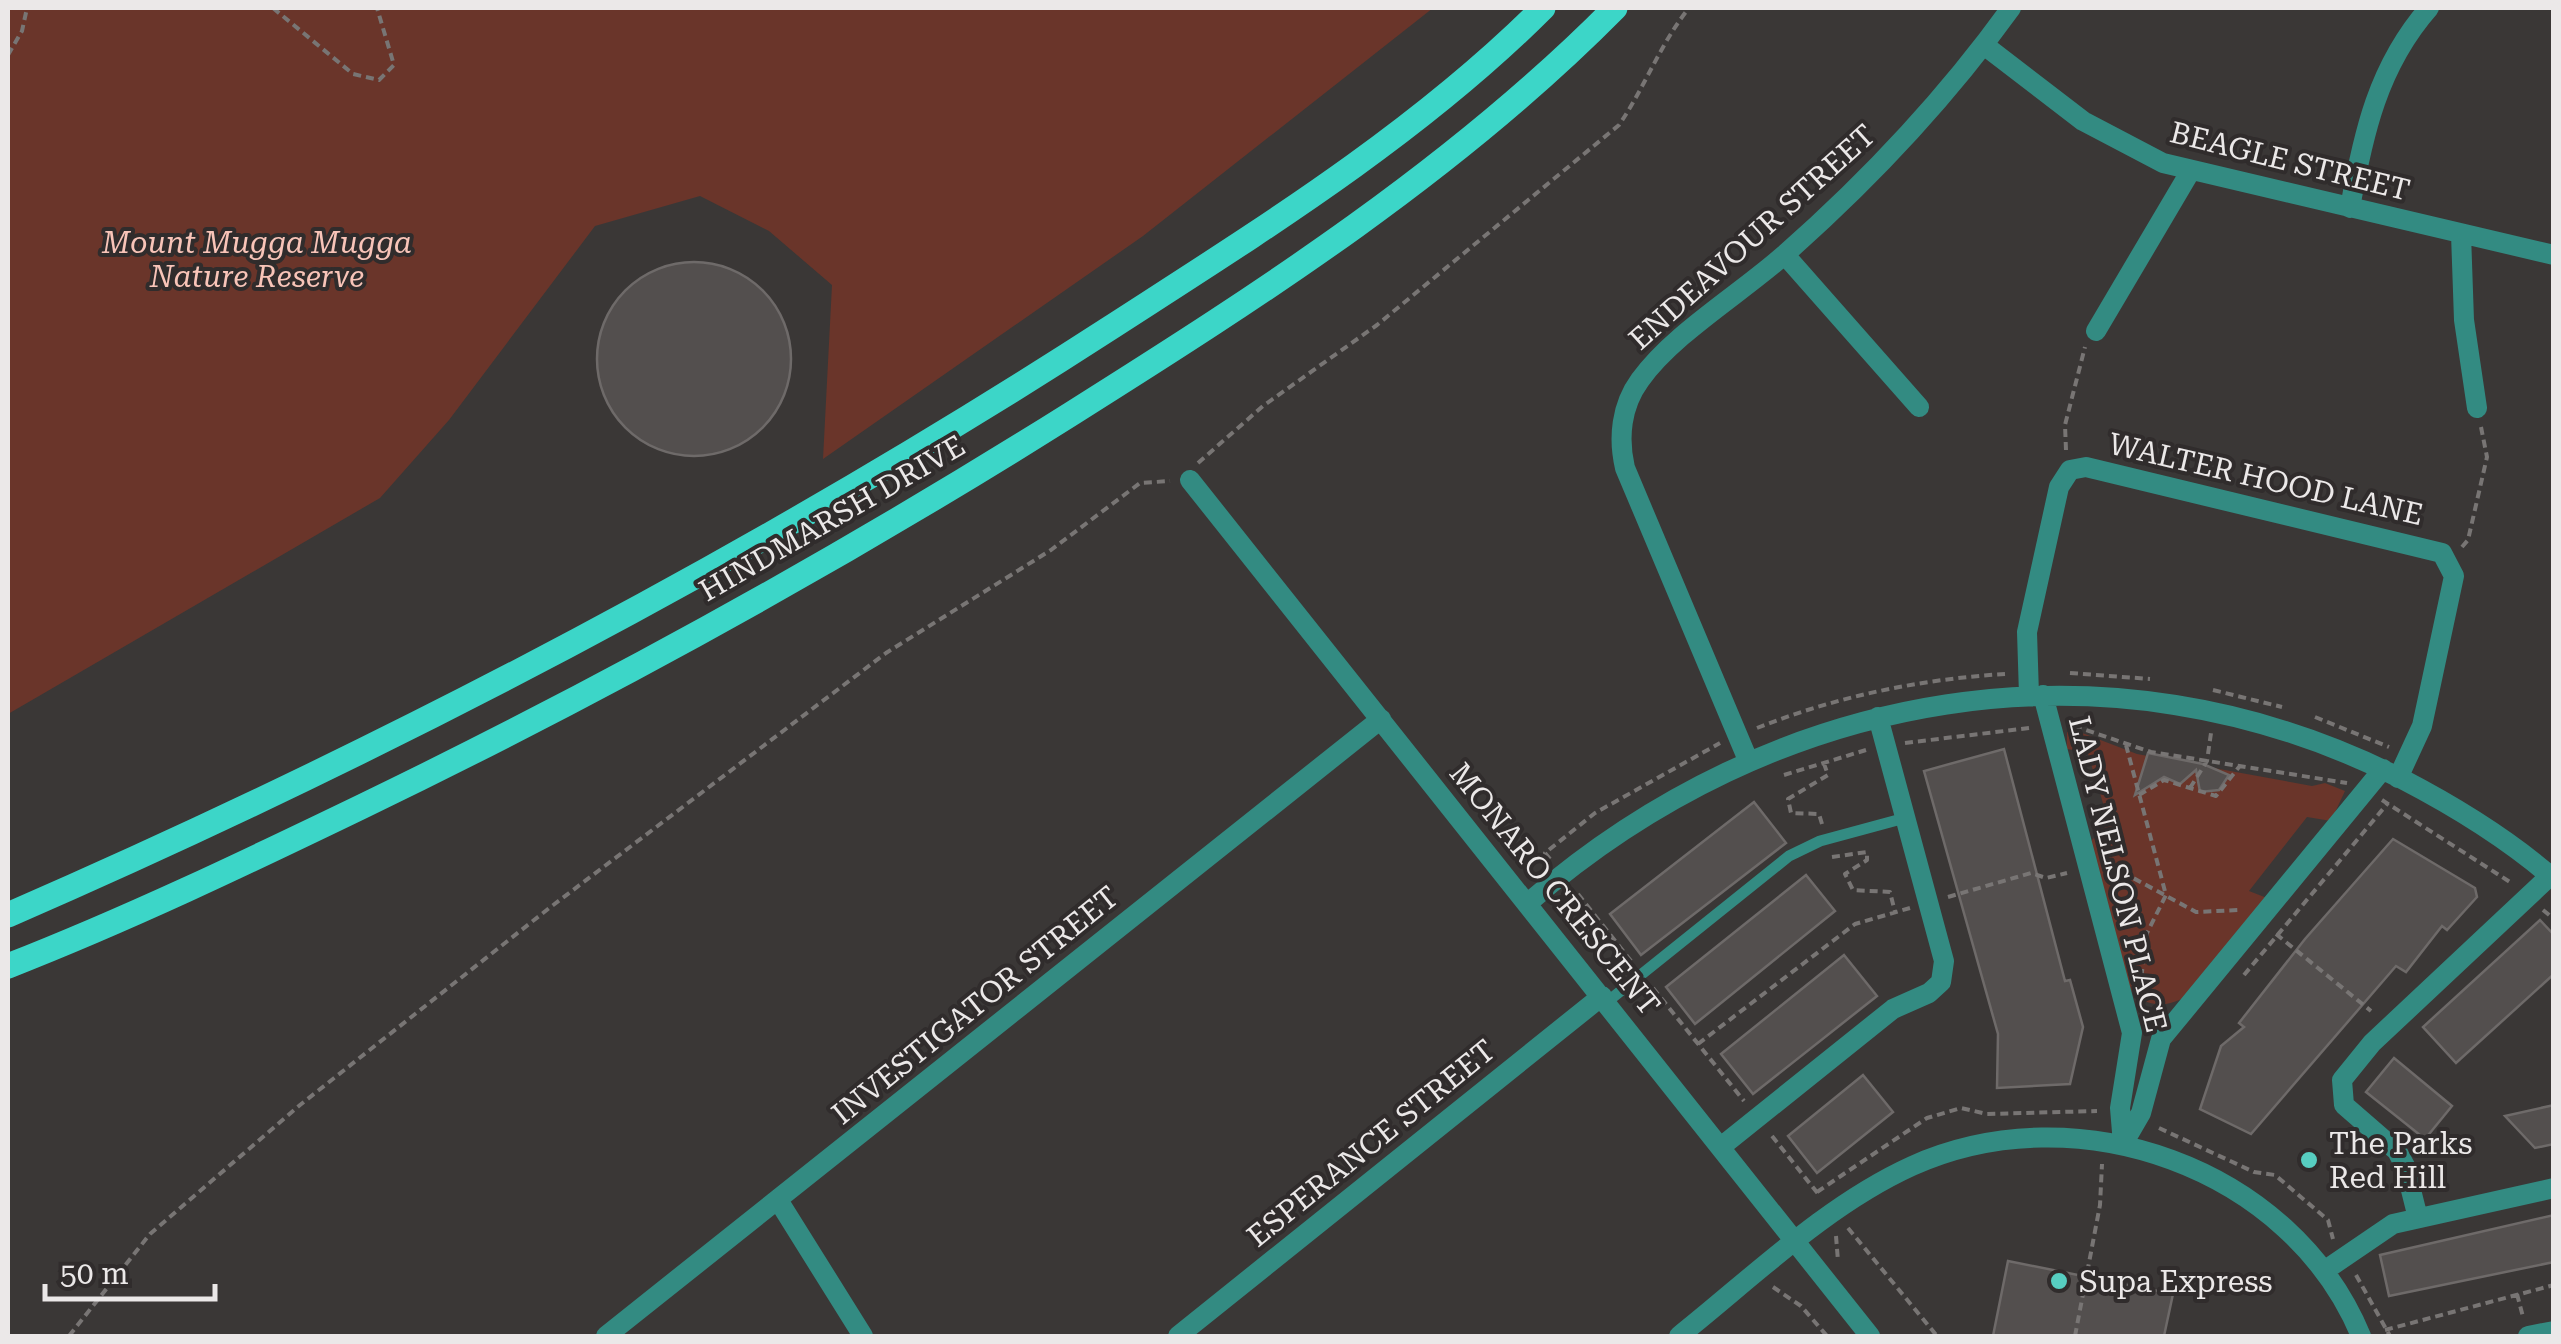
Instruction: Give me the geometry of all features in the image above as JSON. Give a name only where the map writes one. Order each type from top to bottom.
[{"type":"main road","name":"HINDMARSH DRIVE","points":[[8,915],[278,792],[482,692],[656,600],[890,466],[1087,343],[1326,184],[1430,108],[1544,8]]},
{"type":"main road","name":"HINDMARSH DRIVE","points":[[8,966],[275,849],[502,738],[704,630],[922,506],[1134,374],[1391,200],[1502,114],[1615,8]]},
{"type":"street","name":"ENDEAVOUR STREET","points":[[1748,760],[1628,477],[1622,428],[1632,392],[1650,368],[1785,255],[1912,130],[2011,8]]},
{"type":"street","points":[[2350,208],[2362,141],[2380,84],[2404,38],[2428,8]]},
{"type":"street","name":"BEAGLE STREET","points":[[1984,45],[2105,136],[2190,172],[2554,255]]},
{"type":"street","points":[[2096,331],[2190,172]]},
{"type":"street","points":[[2461,234],[2464,320],[2477,408]]},
{"type":"street","points":[[1785,255],[1919,407]]},
{"type":"street","name":"WALTER HOOD LANE","points":[[2036,695],[2027,632],[2058,488],[2070,470],[2086,467],[2442,553],[2452,563],[2454,576],[2422,726],[2391,774]]},
{"type":"street","name":"MONARO CRESCENT","points":[[1190,480],[1870,1336]]},
{"type":"street","points":[[1528,903],[1561,874],[1654,808],[1748,760],[1878,717],[1953,701],[2036,695],[2130,699],[2213,712],[2302,736],[2391,774],[2491,831],[2552,878],[2372,1043],[2342,1080],[2344,1105],[2396,1151],[2406,1166],[2418,1218]]},
{"type":"street","name":"LADY NELSON PLACE","points":[[2036,695],[2090,871],[2132,1045],[2120,1108],[2123,1144]]},
{"type":"street","points":[[1722,1146],[1893,1009],[1941,982],[1944,962],[1878,717]]},
{"type":"street","name":"INVESTIGATOR STREET","points":[[606,1336],[1381,719]]},
{"type":"street","name":"LADY NELSON PLACE","points":[[2123,1144],[2141,1113],[2161,1040],[2258,920],[2391,774]]},
{"type":"street","name":"ESPERANCE STREET","points":[[1178,1336],[1604,999]]},
{"type":"street","points":[[1679,1336],[1795,1244],[1845,1218],[1910,1167],[1976,1144],[2043,1136],[2123,1144],[2154,1153],[2203,1172],[2250,1200],[2324,1271],[2362,1336]]},
{"type":"street","points":[[2324,1271],[2381,1230],[2554,1188]]},
{"type":"street","points":[[778,1200],[863,1336]]},
{"type":"street","points":[[2528,1336],[2554,1331]]},
{"type":"lane","points":[[1604,999],[1642,974],[1799,850],[1905,818]]},
{"type":"path","points":[[8,55],[22,32],[27,8]]},
{"type":"path","points":[[272,8],[353,74],[378,80],[394,65],[377,8]]},
{"type":"path","points":[[68,1336],[150,1234],[300,1105],[770,739],[886,653],[1051,550],[1140,483],[1190,480],[1200,456],[1392,312],[1619,125],[1642,90],[1660,49],[1689,8]]},
{"type":"path","points":[[2190,788],[2207,761],[2216,691]]},
{"type":"path","points":[[2120,984],[2144,976],[2147,933],[2166,896],[2126,743]]},
{"type":"path","points":[[2140,795],[2164,780],[2216,796],[2239,767]]},
{"type":"path","points":[[2244,976],[2388,803]]},
{"type":"path","points":[[1545,853],[1938,1336]]},
{"type":"path","points":[[1698,1044],[1855,924],[2031,874],[2046,878],[2109,865],[2196,912],[2246,910],[2370,1010]]},
{"type":"path","points":[[2154,1153],[2164,1114]]},
{"type":"path","points":[[2075,1336],[2100,1205],[2103,1156]]},
{"type":"path","points":[[1820,1275],[1838,1263],[1835,1237],[1845,1218]]},
{"type":"path","points":[[1760,1272],[1802,1306],[1827,1336]]},
{"type":"path","points":[[2378,1336],[2403,1322],[2554,1285]]},
{"type":"green space","name":"Mount Mugga Mugga Nature Reserve","points":[[8,8],[1433,8],[1143,236],[823,459],[832,285],[769,231],[700,196],[595,226],[449,420],[380,498],[8,714]]},
{"type":"green space","points":[[2077,731],[2137,754],[2312,786],[2325,783],[2345,791],[2331,821],[2307,817],[2249,891],[2267,898],[2191,994],[2174,1002],[2149,1003],[2128,986],[2089,843],[2109,823],[2085,744],[2079,751],[2067,749],[2067,732]]},
{"type":"building","points":[[694,262],[731,269],[763,290],[784,322],[791,359],[784,396],[763,428],[731,449],[694,456],[657,449],[625,428],[604,396],[597,359],[604,322],[625,290],[657,269]]},
{"type":"building","points":[[2004,749],[2065,981],[2070,980],[2083,1027],[2070,1084],[1997,1088],[1998,1034],[1924,771]]},
{"type":"building","points":[[2148,753],[2203,764],[2229,775],[2219,790],[2200,792],[2196,770],[2180,784],[2164,777],[2135,795]]},
{"type":"building","points":[[1754,802],[1786,843],[1641,955],[1610,914]]},
{"type":"building","points":[[2393,839],[2475,888],[2477,897],[2447,930],[2442,926],[2406,972],[2396,966],[2251,1134],[2200,1109],[2221,1046],[2244,1027],[2239,1023],[2305,939]]},
{"type":"building","points":[[1806,875],[1835,911],[1695,1024],[1666,987]]},
{"type":"building","points":[[2540,920],[2554,935],[2554,974],[2456,1063],[2423,1027]]},
{"type":"building","points":[[1844,955],[1877,996],[1753,1094],[1721,1054]]},
{"type":"building","points":[[2394,1058],[2452,1106],[2425,1139],[2366,1092]]},
{"type":"building","points":[[1863,1075],[1893,1112],[1817,1173],[1788,1136]]},
{"type":"building","points":[[2554,1105],[2554,1144],[2535,1148],[2505,1116]]},
{"type":"building","points":[[2554,1215],[2554,1262],[2389,1296],[2380,1255]]},
{"type":"building","points":[[2008,1261],[2173,1294],[2164,1336],[1993,1336]]},
{"type":"place","name":"The Parks Red Hill","points":[[2309,1160]]},
{"type":"place","name":"Supa Express","points":[[2059,1281]]}]
